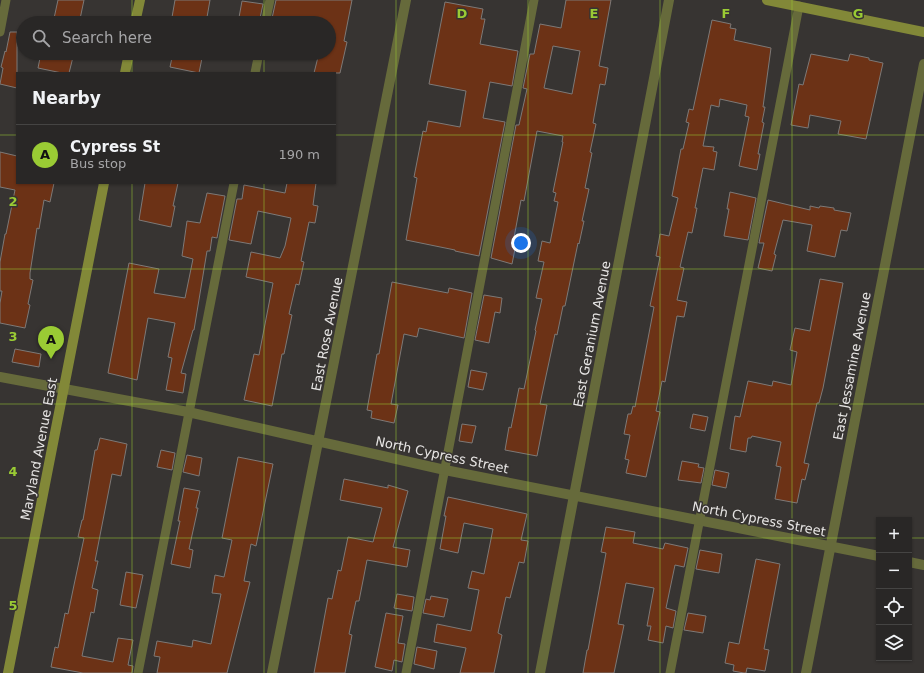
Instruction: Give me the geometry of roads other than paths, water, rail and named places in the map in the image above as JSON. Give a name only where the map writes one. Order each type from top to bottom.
[{"type":"main road","points":[[137,16],[140,0]]},
{"type":"main road","points":[[768,0],[924,32]]},
{"type":"main road","points":[[126,72],[128,60]]},
{"type":"main road","name":"Maryland Avenue East","points":[[8,673],[104,184]]},
{"type":"street","name":"East Rose Avenue","points":[[272,673],[406,0]]},
{"type":"street","name":"East Geranium Avenue","points":[[540,673],[669,0]]},
{"type":"street","name":"East Jessamine Avenue","points":[[806,673],[924,64]]},
{"type":"street","name":"North Cypress Street","points":[[0,377],[188,412],[446,470],[876,555]]},
{"type":"street","points":[[912,563],[924,565]]},
{"type":"lane","points":[[0,32],[6,0]]},
{"type":"lane","points":[[267,16],[270,0]]},
{"type":"lane","points":[[406,673],[446,470],[534,0]]},
{"type":"lane","points":[[670,673],[799,6]]},
{"type":"lane","points":[[255,72],[258,60]]},
{"type":"lane","points":[[138,673],[234,184]]},
{"type":"place","name":"Cypress St","points":[[51,359]]}]
